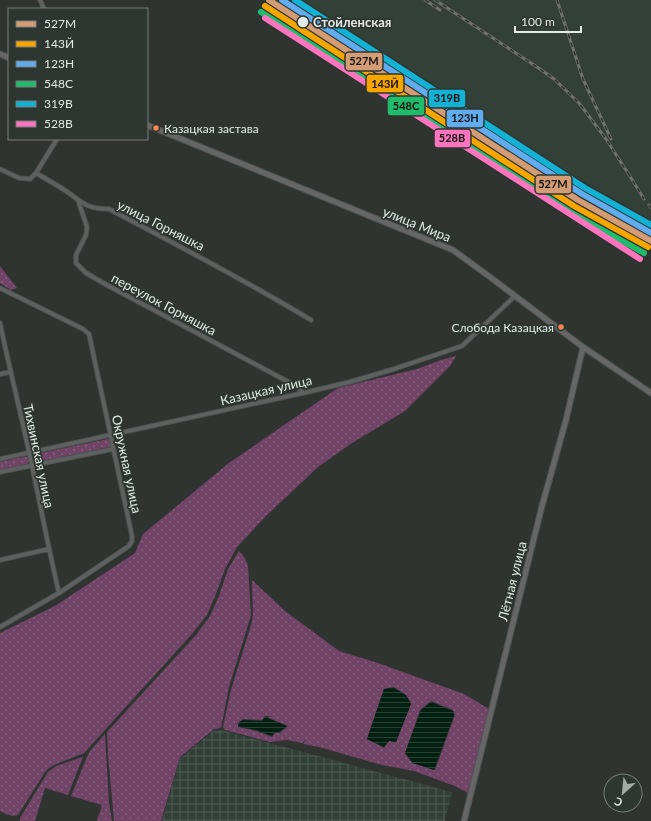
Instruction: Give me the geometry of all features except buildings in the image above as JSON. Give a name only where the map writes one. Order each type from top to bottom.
[{"type":"main road","name":"улица Мира","points":[[148,125],[453,250],[583,347],[651,393]]},
{"type":"main road","name":"Лётная улица","points":[[464,821],[542,506],[566,420],[583,347]]},
{"type":"street","points":[[0,170],[19,178],[30,179],[36,173],[56,140]]},
{"type":"street","name":"улица Горняшка","points":[[36,173],[91,207],[98,209],[109,209],[228,272],[311,320]]},
{"type":"street","name":"переулок Горняшка","points":[[78,200],[87,227],[86,235],[76,255],[76,263],[86,273],[298,387],[303,392]]},
{"type":"street","name":"Окружная улица","points":[[0,288],[83,329],[89,334],[132,536],[132,541],[129,546],[59,593],[0,627]]},
{"type":"street","name":"Казацкая улица","points":[[0,459],[350,382],[387,371],[462,346],[515,296]]},
{"type":"street","name":"Тихвинская улица","points":[[0,323],[59,593]]},
{"type":"street","points":[[0,374],[10,372]]},
{"type":"street","points":[[0,472],[113,449]]},
{"type":"street","points":[[0,560],[49,549]]},
{"type":"shaded area","points":[[263,0],[651,0],[651,251],[590,213],[485,143]]},
{"type":"shaded area","points":[[0,266],[17,288],[11,290],[0,283]]},
{"type":"shaded area","points":[[456,356],[450,366],[405,411],[352,443],[318,467],[266,516],[237,547],[225,569],[207,615],[192,634],[84,753],[54,765],[45,772],[18,815],[15,816],[6,814],[0,811],[0,633],[55,606],[135,553],[143,534],[229,463],[338,388],[417,369]]},
{"type":"shaded area","points":[[108,439],[111,442],[109,447],[38,462],[33,462],[32,460],[33,456],[36,454]]},
{"type":"shaded area","points":[[27,457],[29,461],[27,464],[0,470],[0,462]]},
{"type":"shaded area","points":[[239,551],[245,558],[248,566],[251,615],[229,687],[221,728],[214,729],[180,757],[161,821],[114,821],[107,732],[196,635],[210,616],[219,596],[228,569]]},
{"type":"shaded area","points":[[252,580],[285,611],[339,651],[378,663],[464,694],[489,709],[468,793],[455,786],[414,771],[382,765],[319,747],[303,744],[306,739],[302,743],[287,740],[270,742],[225,730],[223,727],[231,690],[253,615]],"holes":[[[394,687],[406,695],[411,703],[396,742],[389,741],[384,748],[367,739],[384,689]],[[431,701],[453,710],[455,715],[435,770],[412,763],[405,753],[420,710]],[[265,716],[274,716],[267,717],[288,726],[282,732],[275,733],[272,737],[256,731],[238,727],[239,722],[243,719],[262,720]]]},
{"type":"shaded area","points":[[394,688],[406,695],[411,704],[396,742],[389,741],[384,747],[367,739],[384,689]]},
{"type":"shaded area","points":[[431,702],[453,711],[454,715],[434,770],[413,763],[405,753],[421,710]]},
{"type":"shaded area","points":[[265,717],[287,726],[279,732],[274,732],[272,736],[256,730],[238,726],[239,722],[243,720],[262,721]]},
{"type":"shaded area","points":[[214,730],[225,731],[452,792],[445,821],[162,821],[180,758]]},
{"type":"shaded area","points":[[105,734],[109,803],[112,821],[97,821],[102,805],[71,796],[90,751]]},
{"type":"shaded area","points":[[83,757],[68,795],[45,788],[35,821],[20,821],[20,818],[48,772],[56,766]]},
{"type":"railway","points":[[425,0],[440,10]]},
{"type":"railway","points":[[435,0],[554,79],[579,103],[606,139],[631,178]]},
{"type":"railway","points":[[557,0],[583,79],[611,139]]},
{"type":"railway","points":[[628,173],[644,199]]},
{"type":"transit line","name":"527М","points":[[269,0],[578,200],[651,241]]},
{"type":"transit line","name":"123Н","points":[[282,0],[582,194],[651,233]]},
{"type":"transit line","name":"319В","points":[[295,0],[585,188],[651,225]]},
{"type":"transit line","name":"143Й","points":[[265,6],[574,206],[648,247]]},
{"type":"transit line","name":"548С","points":[[261,12],[570,212],[644,253]]},
{"type":"transit line","name":"528В","points":[[265,18],[640,259]]},
{"type":"place","name":"Стойленская","points":[[303,22]]},
{"type":"place","name":"Казацкая застава","points":[[156,128]]},
{"type":"place","name":"Слобода Казацкая","points":[[561,327]]}]
